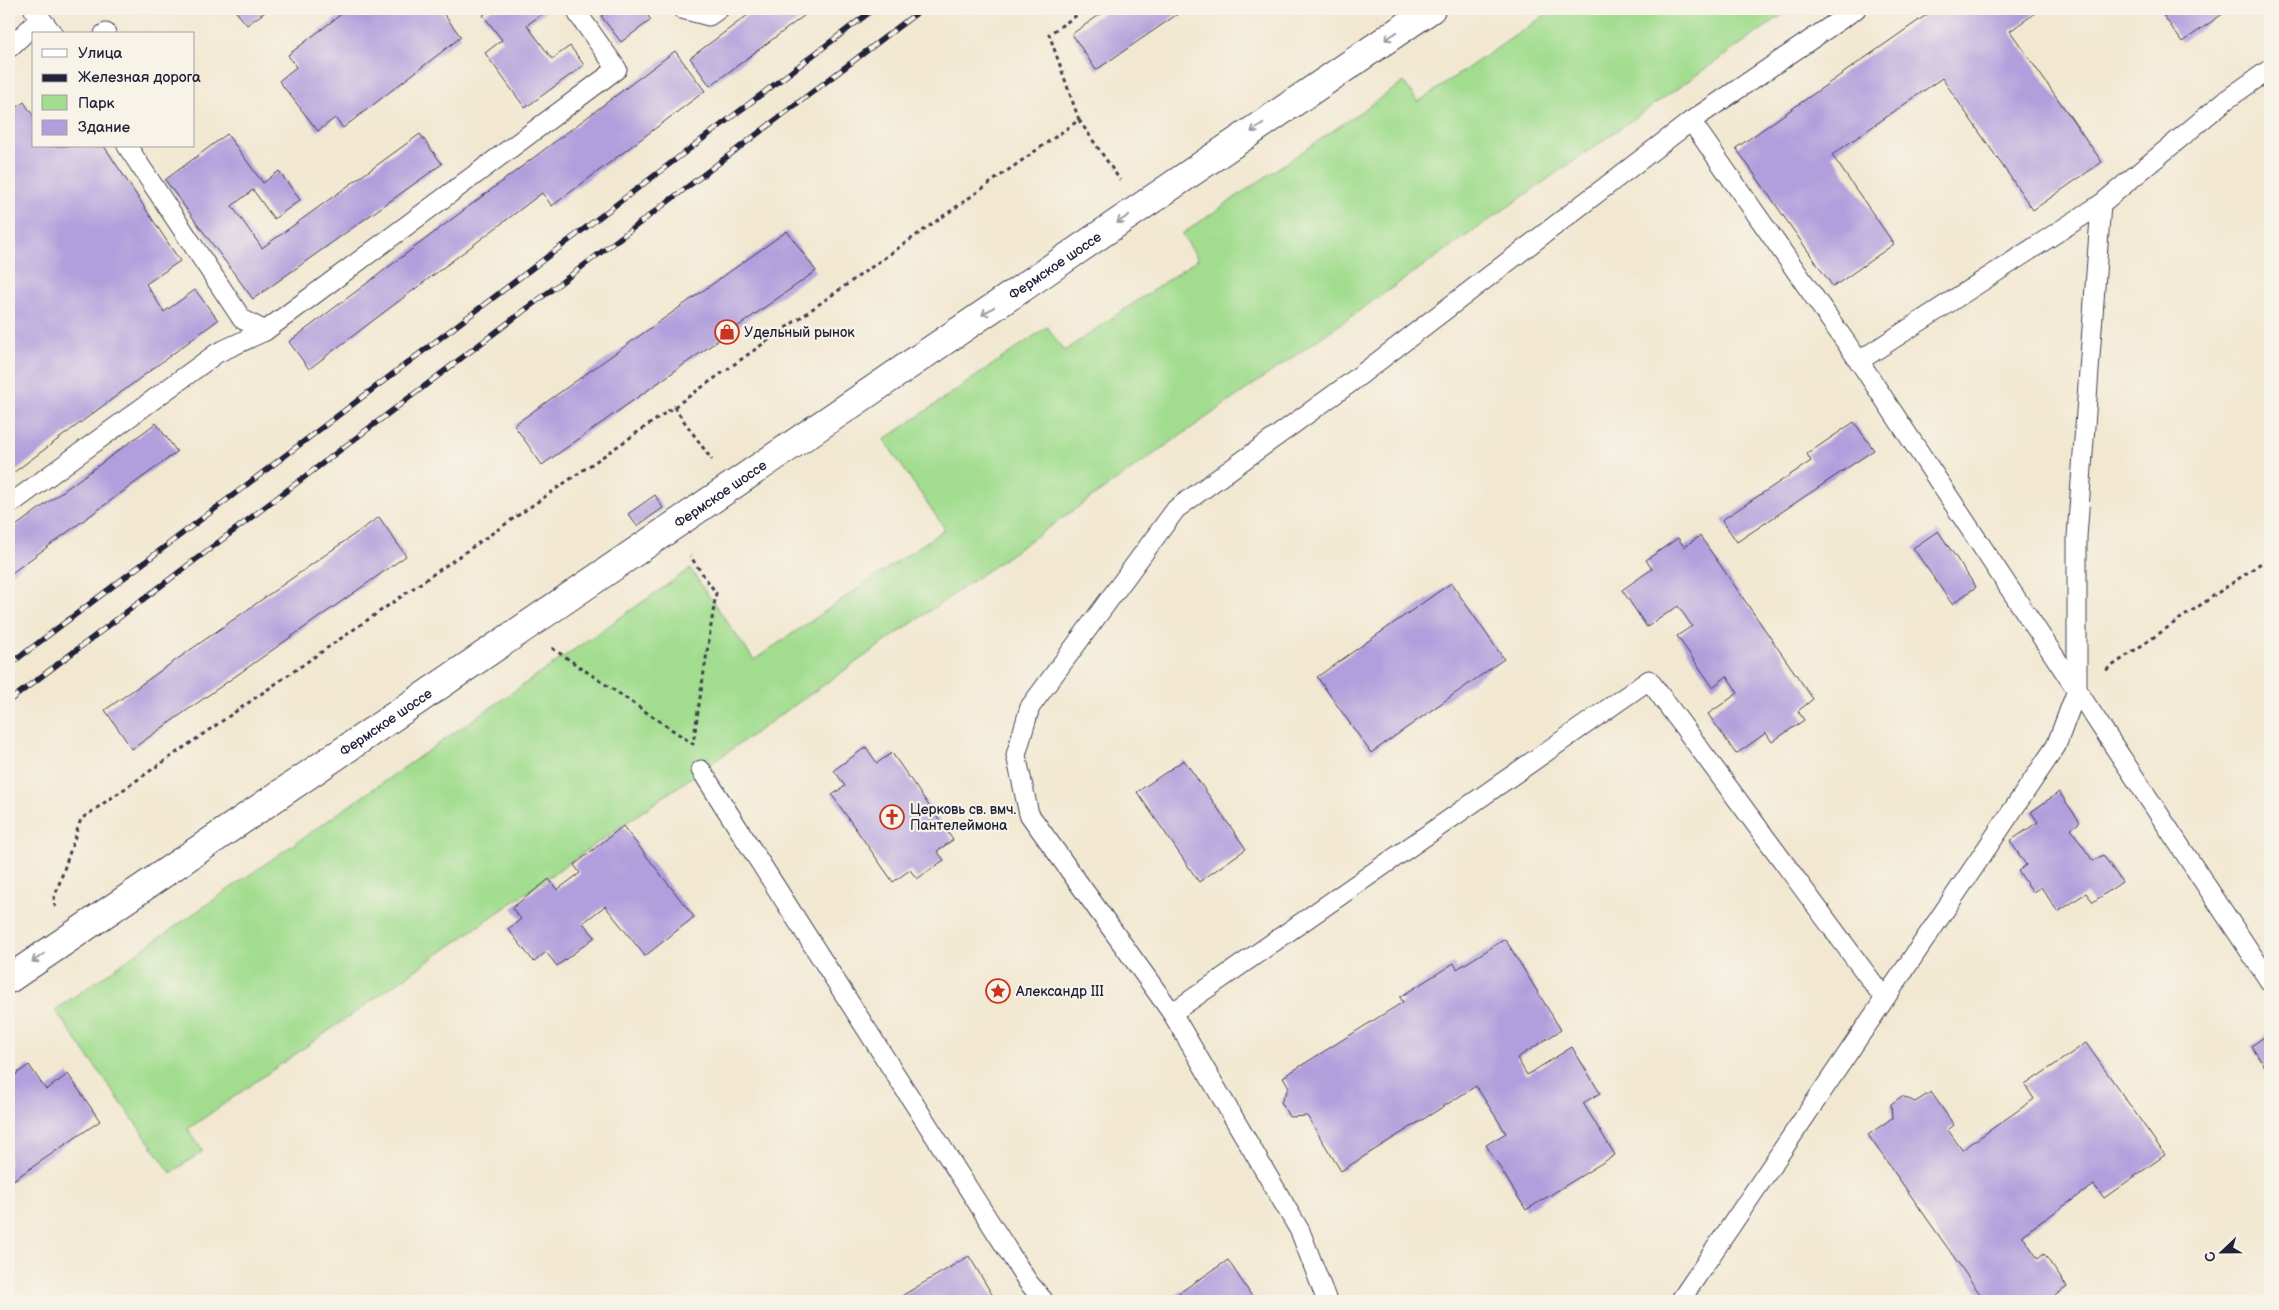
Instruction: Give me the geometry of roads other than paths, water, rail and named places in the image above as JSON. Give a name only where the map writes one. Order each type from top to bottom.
[{"type":"street","name":"Фермское шоссе","points":[[9,978],[1431,9]]},
{"type":"lane","points":[[682,9],[709,16],[719,9]]},
{"type":"lane","points":[[1327,1301],[1300,1231],[1172,1013],[1029,814],[1016,755],[1030,707],[1176,509],[1350,383],[1692,121],[1856,9]]},
{"type":"lane","points":[[9,48],[37,14],[51,32]]},
{"type":"lane","points":[[9,506],[217,353],[265,330],[616,69],[578,14]]},
{"type":"lane","points":[[1859,360],[2101,204],[2226,100],[2270,69]]},
{"type":"lane","points":[[1692,121],[1859,360],[2270,982]]},
{"type":"lane","points":[[128,148],[242,319],[265,330]]},
{"type":"lane","points":[[1680,1301],[2056,746],[2077,690],[2077,537],[2101,204]]},
{"type":"lane","points":[[1172,1013],[1649,680],[1884,998]]},
{"type":"lane","points":[[701,770],[1028,1282],[1044,1301]]},
{"type":"railway","points":[[9,665],[874,9]]},
{"type":"railway","points":[[9,701],[922,9]]},
{"type":"place","name":"Удельный рынок","points":[[727,332]]},
{"type":"place","name":"Церковь св. вмч. Пантелеймона","points":[[892,817]]},
{"type":"place","name":"Александр III","points":[[998,991]]}]
